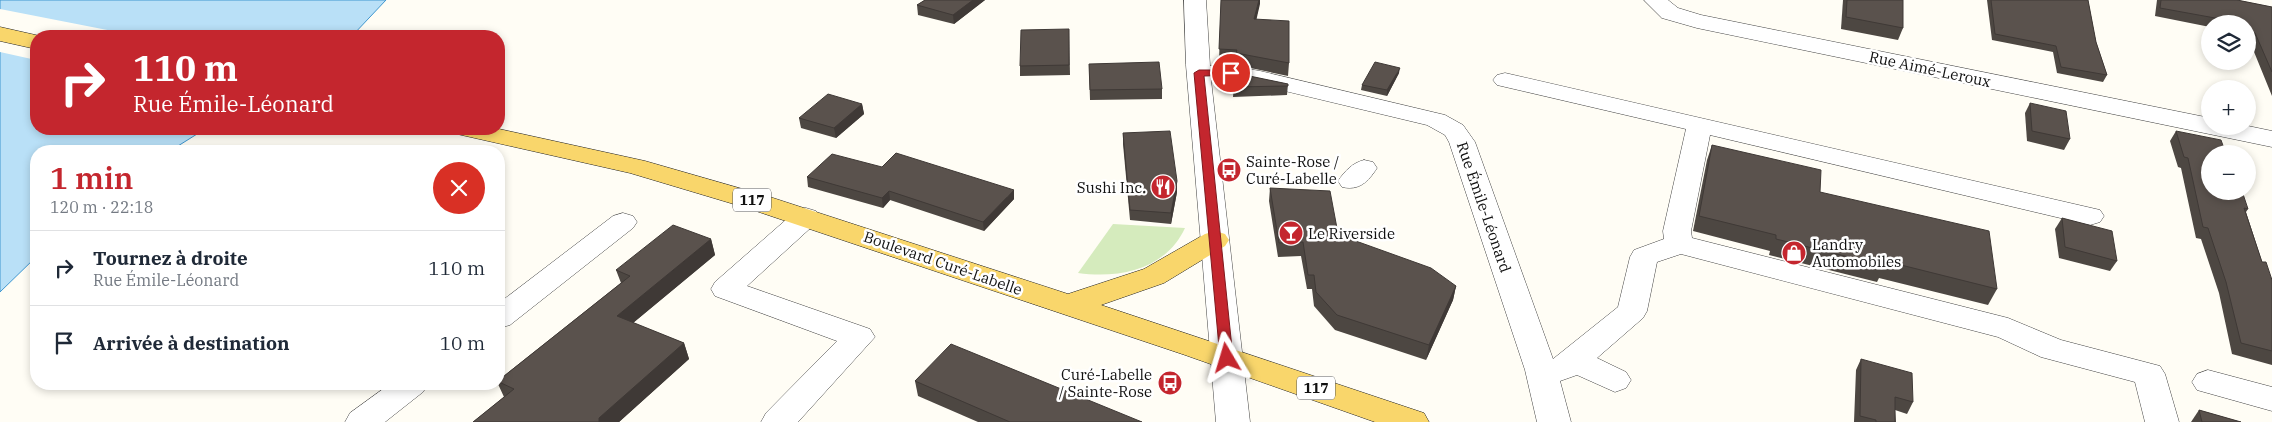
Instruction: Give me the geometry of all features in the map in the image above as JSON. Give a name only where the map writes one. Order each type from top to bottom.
[{"type":"main road","points":[[0,34],[30,41]]},
{"type":"main road","name":"Boulevard Curé-Labelle","points":[[493,135],[653,171],[806,218],[1227,358],[1412,422]]},
{"type":"main road","points":[[1068,305],[1154,276],[1215,240]]},
{"type":"street","points":[[1195,0],[1199,73],[1233,422]]},
{"type":"street","name":"Rue Aimé-Leroux","points":[[1655,0],[1670,13],[1697,21],[2201,124]]},
{"type":"street","points":[[1298,86],[1312,67]]},
{"type":"street","name":"Rue Émile-Léonard","points":[[1199,73],[1245,75],[1298,86],[1436,120],[1454,130],[1462,142],[1540,370],[1554,422]]},
{"type":"street","points":[[1505,80],[2090,216]]},
{"type":"street","points":[[1679,244],[1677,231],[1699,125]]},
{"type":"street","name":"Rue Aimé-Leroux","points":[[2253,135],[2272,139]]},
{"type":"street","points":[[778,422],[859,337],[726,289],[806,218]]},
{"type":"street","points":[[505,313],[624,222]]},
{"type":"street","points":[[1540,370],[1559,370],[1575,359],[1632,310],[1644,257],[1679,244],[1744,252],[2008,329],[2052,349],[2149,374],[2162,422]]},
{"type":"street","points":[[1575,359],[1615,380]]},
{"type":"street","points":[[2208,382],[2272,399]]},
{"type":"street","points":[[362,422],[404,390]]},
{"type":"green space","points":[[1113,224],[1185,228],[1177,242],[1166,253],[1154,262],[1140,268],[1110,274],[1078,273]]},
{"type":"water","points":[[0,0],[386,0],[358,30],[30,30],[30,135],[195,135],[180,145],[30,145],[30,263],[0,292]]},
{"type":"pier","points":[[0,9],[107,30],[30,30],[30,59],[0,52]]},
{"type":"building","points":[[925,0],[973,0],[953,15],[917,5]]},
{"type":"building","points":[[1221,0],[1259,0],[1254,19],[1289,21],[1289,63],[1236,53],[1237,50],[1219,49]]},
{"type":"building","points":[[1847,0],[1903,0],[1903,28],[1846,17]]},
{"type":"building","points":[[1991,0],[2088,0],[2096,42],[2107,75],[2061,67],[2056,46],[1995,34]]},
{"type":"building","points":[[2161,0],[2237,0],[2272,7],[2272,72],[2256,35],[2256,15],[2201,15],[2160,8]]},
{"type":"building","points":[[1069,29],[1069,65],[1020,66],[1021,30]]},
{"type":"building","points":[[1159,62],[1162,89],[1090,90],[1089,64]]},
{"type":"building","points":[[1375,62],[1400,68],[1387,90],[1362,85]]},
{"type":"building","points":[[1235,73],[1288,84],[1288,86],[1233,87]]},
{"type":"building","points":[[828,94],[862,104],[834,128],[799,118]]},
{"type":"building","points":[[2030,103],[2066,111],[2070,139],[2032,131]]},
{"type":"building","points":[[1170,131],[1177,181],[1171,213],[1130,210],[1123,133]]},
{"type":"building","points":[[2176,131],[2221,140],[2223,145],[2201,145],[2201,200],[2245,200],[2248,209],[2244,208],[2262,262],[2266,262],[2272,280],[2272,351],[2241,343],[2226,282],[2208,228],[2203,227],[2188,158],[2184,157]]},
{"type":"building","points":[[1712,145],[1821,170],[1820,192],[1989,231],[1997,289],[1885,261],[1885,266],[1776,239],[1776,235],[1699,216]]},
{"type":"building","points":[[896,153],[1014,190],[983,222],[889,191],[882,198],[807,177],[832,154],[882,167]]},
{"type":"building","points":[[1270,188],[1330,191],[1339,239],[1353,240],[1431,268],[1456,286],[1429,345],[1337,315],[1316,292],[1314,275],[1308,275],[1303,242],[1279,243]]},
{"type":"building","points":[[2062,218],[2112,231],[2117,261],[2065,247]]},
{"type":"building","points":[[673,225],[711,239],[617,316],[684,343],[599,418],[599,422],[473,422],[514,389],[505,385],[505,375],[630,276],[616,270]]},
{"type":"building","points":[[951,344],[1142,422],[1010,422],[915,381]]},
{"type":"building","points":[[1861,359],[1912,373],[1913,402],[1895,397],[1895,422],[1876,422],[1876,420],[1860,416]]},
{"type":"building","points":[[2199,410],[2241,422],[2202,422]]},
{"type":"place","name":"Sainte-Rose / Curé-Labelle","points":[[1229,170]]},
{"type":"place","name":"Sushi Inc.","points":[[1163,187]]},
{"type":"place","name":"Le Riverside","points":[[1291,233]]},
{"type":"place","name":"Landry Automobiles","points":[[1794,253]]},
{"type":"place","name":"Curé-Labelle / Sainte-Rose","points":[[1170,383]]},
{"type":"route","points":[[1227,358],[1220,306],[1199,73],[1231,73]]}]
